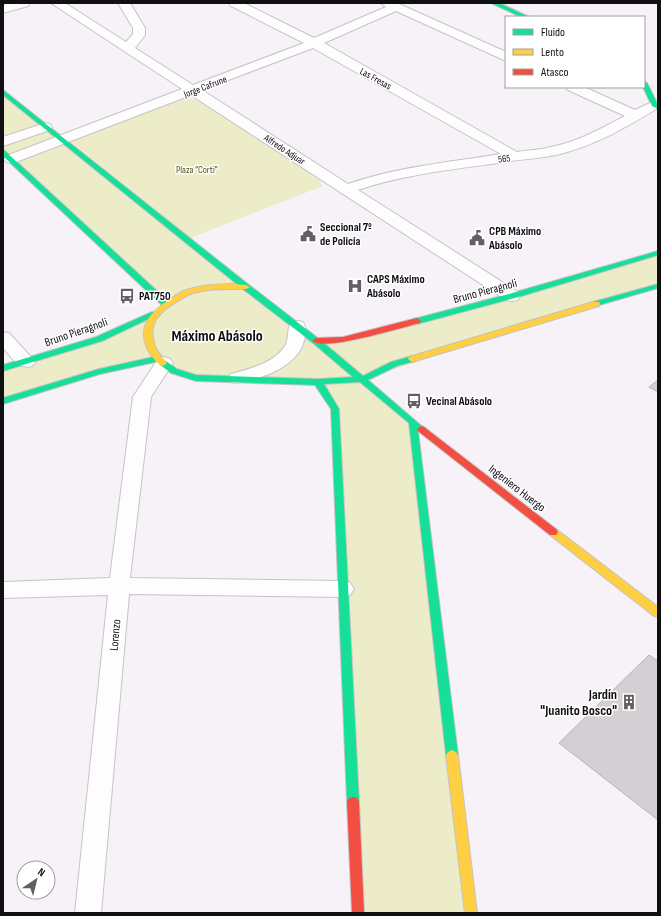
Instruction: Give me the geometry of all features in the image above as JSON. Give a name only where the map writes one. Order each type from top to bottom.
[{"type":"street","points":[[3,9],[24,3]]},
{"type":"street","name":"Alfredo Adjuar","points":[[58,3],[512,296]]},
{"type":"street","points":[[124,3],[138,28],[139,35],[128,48]]},
{"type":"street","name":"Las Fresas","points":[[235,3],[314,43],[516,157]]},
{"type":"street","points":[[494,3],[524,16]]},
{"type":"street","points":[[392,5],[505,57]]},
{"type":"street","name":"Jorge Cafrune","points":[[7,155],[62,140],[314,43],[392,5]]},
{"type":"street","points":[[645,84],[656,106]]},
{"type":"street","points":[[575,88],[637,116]]},
{"type":"street","points":[[3,92],[246,287],[297,326],[295,343],[283,358],[263,371],[237,378]]},
{"type":"street","name":"565","points":[[346,189],[379,178],[413,171],[554,151],[576,144],[656,106]]},
{"type":"street","points":[[3,142],[46,126]]},
{"type":"street","points":[[7,155],[166,304]]},
{"type":"street","name":"Bruno Pieragnoli","points":[[316,341],[342,340],[362,336],[512,296],[658,253]]},
{"type":"street","points":[[246,287],[217,286],[189,292],[166,304],[155,314],[148,329],[149,345],[161,361],[174,371],[196,378],[237,378],[318,382],[363,380],[394,364],[658,286]]},
{"type":"street","name":"Bruno Pieragnoli","points":[[3,368],[99,339],[155,314]]},
{"type":"street","name":"Ingeniero Huergo","points":[[297,326],[413,423],[658,613]]},
{"type":"street","points":[[3,337],[26,362]]},
{"type":"street","points":[[3,401],[88,374],[120,366],[161,361]]},
{"type":"street","name":"Lorenzo","points":[[88,913],[119,586],[142,398],[161,361]]},
{"type":"street","points":[[318,382],[334,409],[358,913]]},
{"type":"street","points":[[413,423],[471,913]]},
{"type":"street","points":[[3,590],[119,586],[343,588]]},
{"type":"green space","points":[[3,92],[316,341],[343,340],[658,253],[658,286],[363,379],[413,423],[471,913],[358,913],[335,409],[318,382],[196,378],[158,359],[3,401],[3,368],[99,339],[166,304],[3,152]]},
{"type":"green space","name":"Plaza “Corti”","points":[[188,98],[198,100],[319,180],[323,186],[190,238],[66,138]]},
{"type":"building","points":[[658,380],[658,392],[649,387]]},
{"type":"building","name":"Jardín \"Juanito Bosco\"","points":[[649,655],[658,661],[658,820],[559,743]]},
{"type":"traffic: fast","points":[[494,3],[524,16]]},
{"type":"traffic: fast","points":[[645,85],[654,105],[658,107]]},
{"type":"traffic: fast","points":[[3,92],[246,287],[316,341],[421,429]]},
{"type":"traffic: fast","points":[[3,152],[166,304]]},
{"type":"traffic: fast","points":[[417,321],[512,296],[658,253]]},
{"type":"traffic: fast","points":[[596,304],[658,286]]},
{"type":"traffic: fast","points":[[3,368],[99,339],[155,314]]},
{"type":"traffic: fast","points":[[3,401],[99,372],[158,359]]},
{"type":"traffic: fast","points":[[163,363],[174,371],[196,378],[318,382],[363,379],[394,364],[412,359]]},
{"type":"traffic: fast","points":[[318,382],[335,409],[353,802]]},
{"type":"traffic: fast","points":[[413,423],[452,755]]},
{"type":"traffic: slow","points":[[163,363],[154,353],[148,334],[151,320],[159,309],[189,291],[211,287],[246,287]]},
{"type":"traffic: slow","points":[[412,359],[596,304]]},
{"type":"traffic: slow","points":[[553,532],[658,613]]},
{"type":"traffic: slow","points":[[452,755],[471,913]]},
{"type":"traffic: jam","points":[[316,341],[343,340],[417,321]]},
{"type":"traffic: jam","points":[[421,429],[553,532]]},
{"type":"traffic: jam","points":[[353,802],[358,913]]},
{"type":"place","name":"Seccional 7º de Policía","points":[[308,234]]},
{"type":"place","name":"CPB Máximo Abásolo","points":[[477,238]]},
{"type":"place","name":"CAPS Máximo Abásolo","points":[[355,286]]},
{"type":"place","name":"PAT750","points":[[127,296]]},
{"type":"place","name":"Vecinal Abásolo","points":[[414,401]]},
{"type":"place","name":"Jardín \"Juanito Bosco\"","points":[[629,702]]},
{"type":"district","name":"Máximo Abásolo","points":[[217,335]]}]
